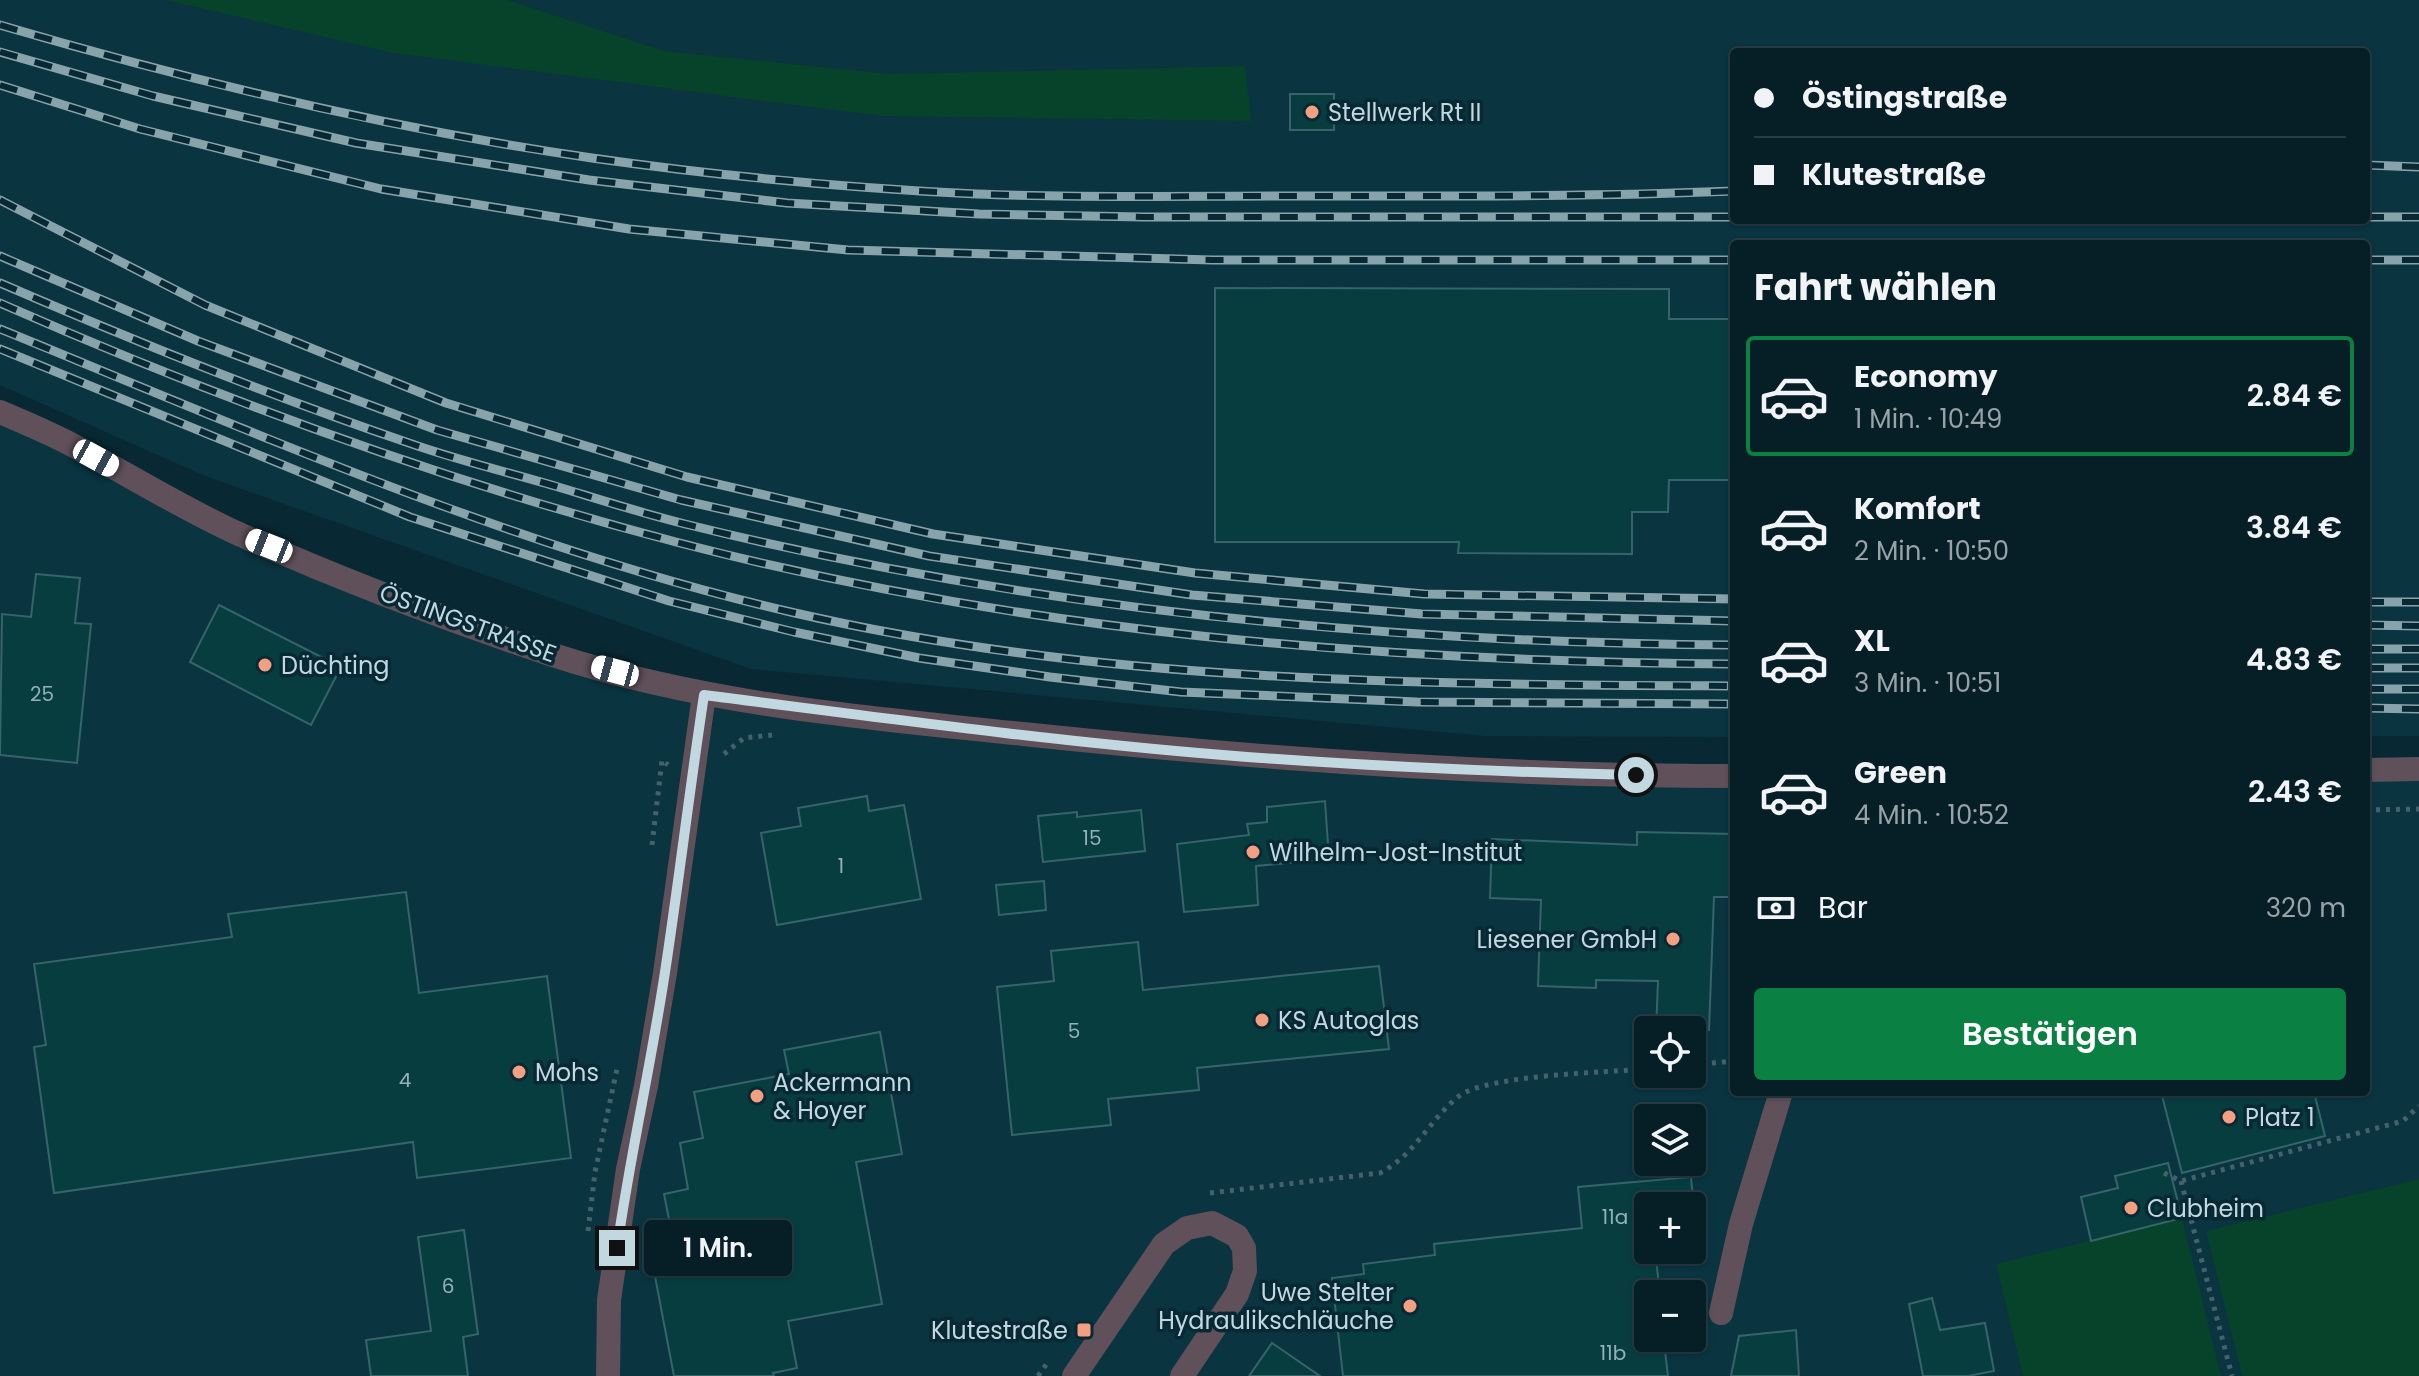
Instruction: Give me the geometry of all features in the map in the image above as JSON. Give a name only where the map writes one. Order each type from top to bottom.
[{"type":"street","name":"ÖSTINGSTRASSE","points":[[0,412],[72,445],[241,535],[407,602],[555,655],[704,695],[952,727],[1223,755],[1531,773],[1730,776]]},
{"type":"street","points":[[608,1376],[611,1286],[628,1169],[665,973],[704,695]]},
{"type":"street","points":[[2370,770],[2419,769]]},
{"type":"street","points":[[1721,1313],[1741,1224],[1780,1096]]},
{"type":"street","points":[[1074,1376],[1164,1244],[1187,1228],[1212,1223],[1237,1236],[1244,1248],[1245,1271],[1237,1294],[1182,1376]]},
{"type":"path","points":[[2370,810],[2419,809]]},
{"type":"path","points":[[1706,1064],[1730,1061]]},
{"type":"path","points":[[1206,1194],[1380,1173],[1399,1163],[1460,1095],[1493,1082],[1634,1070]]},
{"type":"path","points":[[2164,1173],[2181,1181],[2403,1121],[2419,1106]]},
{"type":"path","points":[[2181,1181],[2232,1376]]},
{"type":"path","points":[[1038,1376],[1057,1350]]},
{"type":"shaded area","points":[[0,0],[2419,0],[2419,736],[2370,736],[2370,240],[1730,240],[1730,737],[1485,736],[751,669],[205,476],[0,385]]},
{"type":"shaded area","points":[[0,423],[420,611],[753,709],[1730,779],[1730,1096],[2370,1096],[2370,777],[2419,777],[2419,1376],[0,1376]]},
{"type":"green space","points":[[166,0],[507,0],[664,51],[890,74],[1245,66],[1251,121],[881,116],[393,53]]},
{"type":"green space","points":[[2419,1179],[2419,1376],[2242,1376],[2206,1231]]},
{"type":"green space","points":[[2182,1218],[2221,1376],[2023,1376],[1996,1264]]},
{"type":"building","name":"Stellwerk Rt II","points":[[1290,94],[1334,94],[1334,130],[1290,130]]},
{"type":"building","points":[[1215,288],[1669,289],[1669,319],[1730,319],[1730,480],[1669,480],[1668,512],[1632,512],[1632,554],[1458,553],[1459,542],[1215,542]]},
{"type":"building","points":[[36,574],[80,578],[75,623],[91,624],[77,763],[0,755],[2,614],[31,617]]},
{"type":"building","name":"Düchting","points":[[219,605],[341,667],[311,725],[190,662]]},
{"type":"building","points":[[867,796],[869,811],[904,805],[921,899],[777,925],[761,833],[801,826],[798,808]]},
{"type":"building","name":"Wilhelm-Jost-Institut","points":[[1325,801],[1329,859],[1256,866],[1258,905],[1184,912],[1177,844],[1249,835],[1247,824],[1267,822],[1267,807]]},
{"type":"building","points":[[1141,810],[1145,851],[1043,862],[1038,816],[1077,812],[1077,817]]},
{"type":"building","points":[[1637,832],[1730,834],[1730,897],[1714,897],[1709,1030],[1706,1030],[1706,1016],[1657,1016],[1658,981],[1596,980],[1596,988],[1538,986],[1541,900],[1490,898],[1492,839],[1637,845]]},
{"type":"building","points":[[1044,881],[1046,910],[999,915],[996,885]]},
{"type":"building","points":[[406,892],[419,993],[547,976],[571,1158],[417,1178],[413,1142],[54,1193],[34,1047],[46,1045],[34,964],[232,937],[228,914]]},
{"type":"building","points":[[1138,942],[1143,990],[1379,966],[1389,1049],[1197,1068],[1199,1090],[1108,1099],[1111,1125],[1012,1135],[997,987],[1054,981],[1051,951]]},
{"type":"building","points":[[880,1032],[902,1154],[856,1162],[882,1304],[788,1321],[797,1368],[773,1373],[774,1376],[674,1376],[649,1245],[673,1240],[664,1194],[688,1189],[680,1143],[703,1138],[694,1092],[789,1074],[784,1050]]},
{"type":"building","points":[[2162,1096],[2315,1096],[2325,1136],[2182,1173]]},
{"type":"building","name":"Clubheim","points":[[2168,1163],[2182,1218],[2091,1241],[2081,1197],[2118,1188],[2115,1176]]},
{"type":"building","points":[[1691,1177],[1692,1192],[1634,1192],[1634,1264],[1657,1264],[1658,1280],[1634,1280],[1634,1352],[1665,1352],[1668,1376],[1343,1376],[1332,1278],[1364,1274],[1363,1264],[1435,1255],[1434,1244],[1582,1228],[1578,1187]]},
{"type":"building","points":[[464,1230],[478,1334],[463,1337],[468,1376],[371,1376],[366,1340],[431,1331],[418,1237]]},
{"type":"building","points":[[1932,1298],[1940,1330],[1985,1323],[1994,1371],[1968,1376],[1923,1376],[1909,1304]]},
{"type":"building","points":[[1796,1330],[1799,1376],[1731,1376],[1739,1336]]},
{"type":"building","points":[[1272,1343],[1320,1376],[1249,1376]]},
{"type":"railway","points":[[0,25],[146,66],[293,102],[442,133],[592,158],[784,180],[977,194],[1056,196],[1514,196],[1730,191]]},
{"type":"railway","points":[[0,52],[153,96],[356,143],[589,180],[787,203],[979,214],[1144,217],[1730,217]]},
{"type":"railway","points":[[0,85],[140,129],[381,189],[629,229],[848,250],[1212,260],[1730,260]]},
{"type":"railway","points":[[2370,165],[2419,167]]},
{"type":"railway","points":[[0,200],[205,305],[446,403],[687,477],[933,534],[1195,573],[1424,594],[1730,599]]},
{"type":"railway","points":[[2370,217],[2419,217]]},
{"type":"railway","points":[[0,256],[198,341],[437,430],[681,500],[929,556],[1192,595],[1422,614],[1730,621]]},
{"type":"railway","points":[[2370,260],[2419,260]]},
{"type":"railway","points":[[0,283],[203,367],[427,449],[669,520],[814,554],[1075,599],[1206,616],[1469,637],[1730,645]]},
{"type":"railway","points":[[0,303],[249,405],[418,465],[589,518],[806,573],[937,599],[1068,620],[1201,636],[1467,657],[1730,664]]},
{"type":"railway","points":[[0,329],[293,449],[491,523],[591,557],[795,613],[911,636],[1028,654],[1145,667],[1380,681],[1730,686]]},
{"type":"railway","points":[[0,349],[410,517],[669,601],[794,632],[919,658],[1181,692],[1417,702],[1730,704]]},
{"type":"railway","points":[[2370,602],[2419,602]]},
{"type":"railway","points":[[2370,625],[2419,626]]},
{"type":"railway","points":[[2370,649],[2419,649]]},
{"type":"railway","points":[[2370,668],[2419,668]]},
{"type":"railway","points":[[2370,689],[2419,689]]},
{"type":"railway","points":[[2370,708],[2419,709]]},
{"type":"place","name":"Stellwerk Rt II","points":[[1312,112]]},
{"type":"place","name":"Düchting","points":[[265,665]]},
{"type":"place","name":"Wilhelm-Jost-Institut","points":[[1253,852]]},
{"type":"place","name":"Liesener GmbH","points":[[1673,939]]},
{"type":"place","name":"KS Autoglas","points":[[1262,1020]]},
{"type":"place","name":"Mohs","points":[[519,1072]]},
{"type":"place","name":"Ackermann & Hoyer","points":[[757,1096]]},
{"type":"place","name":"Platz 1","points":[[2229,1117]]},
{"type":"place","name":"Clubheim","points":[[2131,1208]]},
{"type":"place","name":"Uwe Stelter Hydraulikschläuche","points":[[1410,1306]]},
{"type":"place","name":"Klutestraße","points":[[1084,1330]]},
{"type":"route","points":[[617,1248],[628,1169],[665,973],[704,695],[952,727],[1223,755],[1420,768],[1636,775]]}]
